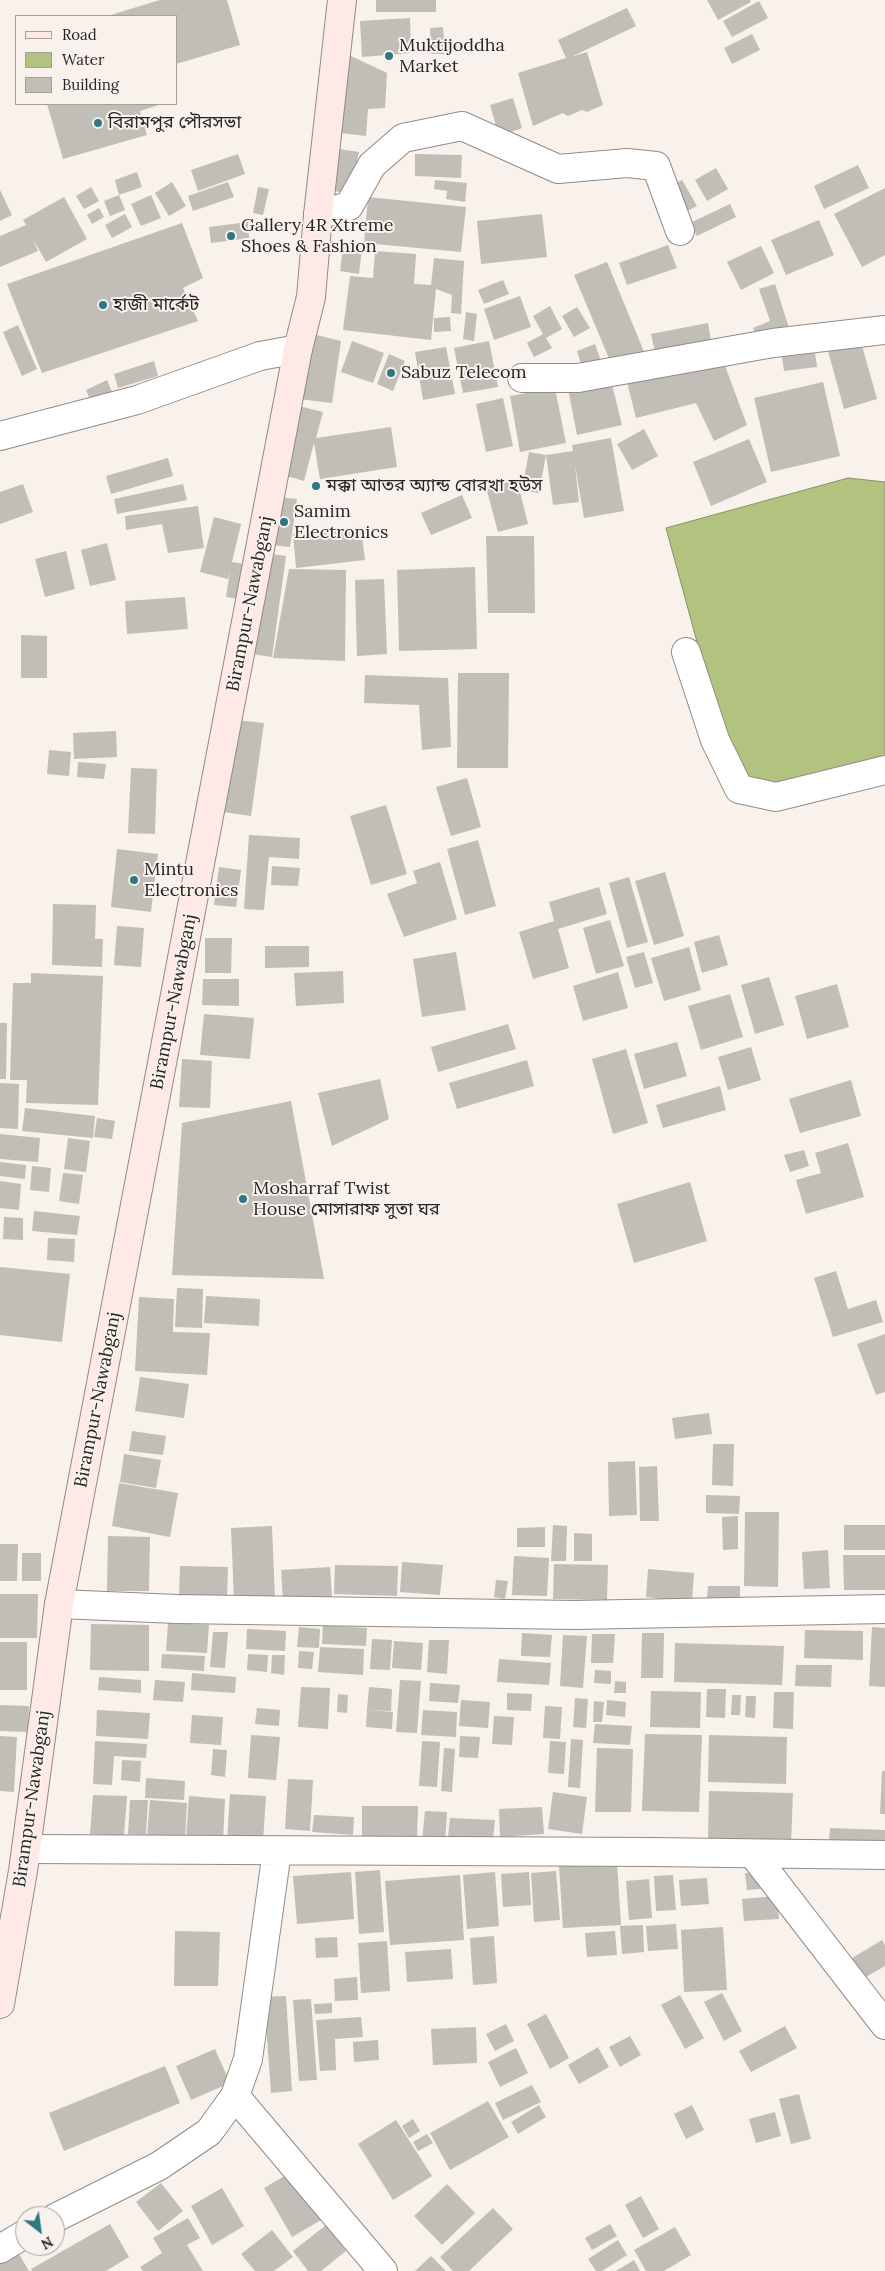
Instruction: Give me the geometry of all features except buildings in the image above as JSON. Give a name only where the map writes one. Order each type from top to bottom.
[{"type":"main road","name":"Birampur-Nawabganj","points":[[0,2004],[26,1849],[59,1604],[298,349],[311,297],[318,215],[342,0]]},
{"type":"street","points":[[318,215],[349,206],[372,165],[403,138],[462,126],[558,169],[627,163],[656,166],[680,231]]},
{"type":"street","points":[[522,378],[578,378],[773,344],[885,330]]},
{"type":"street","points":[[0,436],[137,400],[260,356],[298,349]]},
{"type":"street","points":[[686,652],[715,740],[739,790],[776,797],[885,770]]},
{"type":"street","points":[[59,1604],[177,1609],[575,1615],[885,1609]]},
{"type":"street","points":[[26,1849],[885,1856]]},
{"type":"street","points":[[65,2213],[159,2166],[209,2132],[235,2096],[248,2059],[277,1851]]},
{"type":"street","points":[[754,1854],[885,2025]]},
{"type":"street","points":[[235,2096],[382,2271]]},
{"type":"street","points":[[0,2248],[15,2240]]},
{"type":"water","points":[[848,478],[885,482],[885,758],[756,789],[718,719],[666,528]]},
{"type":"place","name":"Muktijoddha Market","points":[[389,56]]},
{"type":"place","name":"বিরামপুর পৌরসভা","points":[[98,123]]},
{"type":"place","name":"Gallery 4R Xtreme Shoes & Fashion","points":[[231,236]]},
{"type":"place","name":"হাজী মার্কেট","points":[[103,305]]},
{"type":"place","name":"Sabuz Telecom","points":[[391,373]]},
{"type":"place","name":"মক্কা আতর অ্যান্ড বোরখা হউস","points":[[316,486]]},
{"type":"place","name":"Samim Electronics","points":[[284,522]]},
{"type":"place","name":"Mintu Electronics","points":[[134,880]]},
{"type":"place","name":"Mosharraf Twist House মোসারাফ সুতা ঘর","points":[[243,1199]]}]
